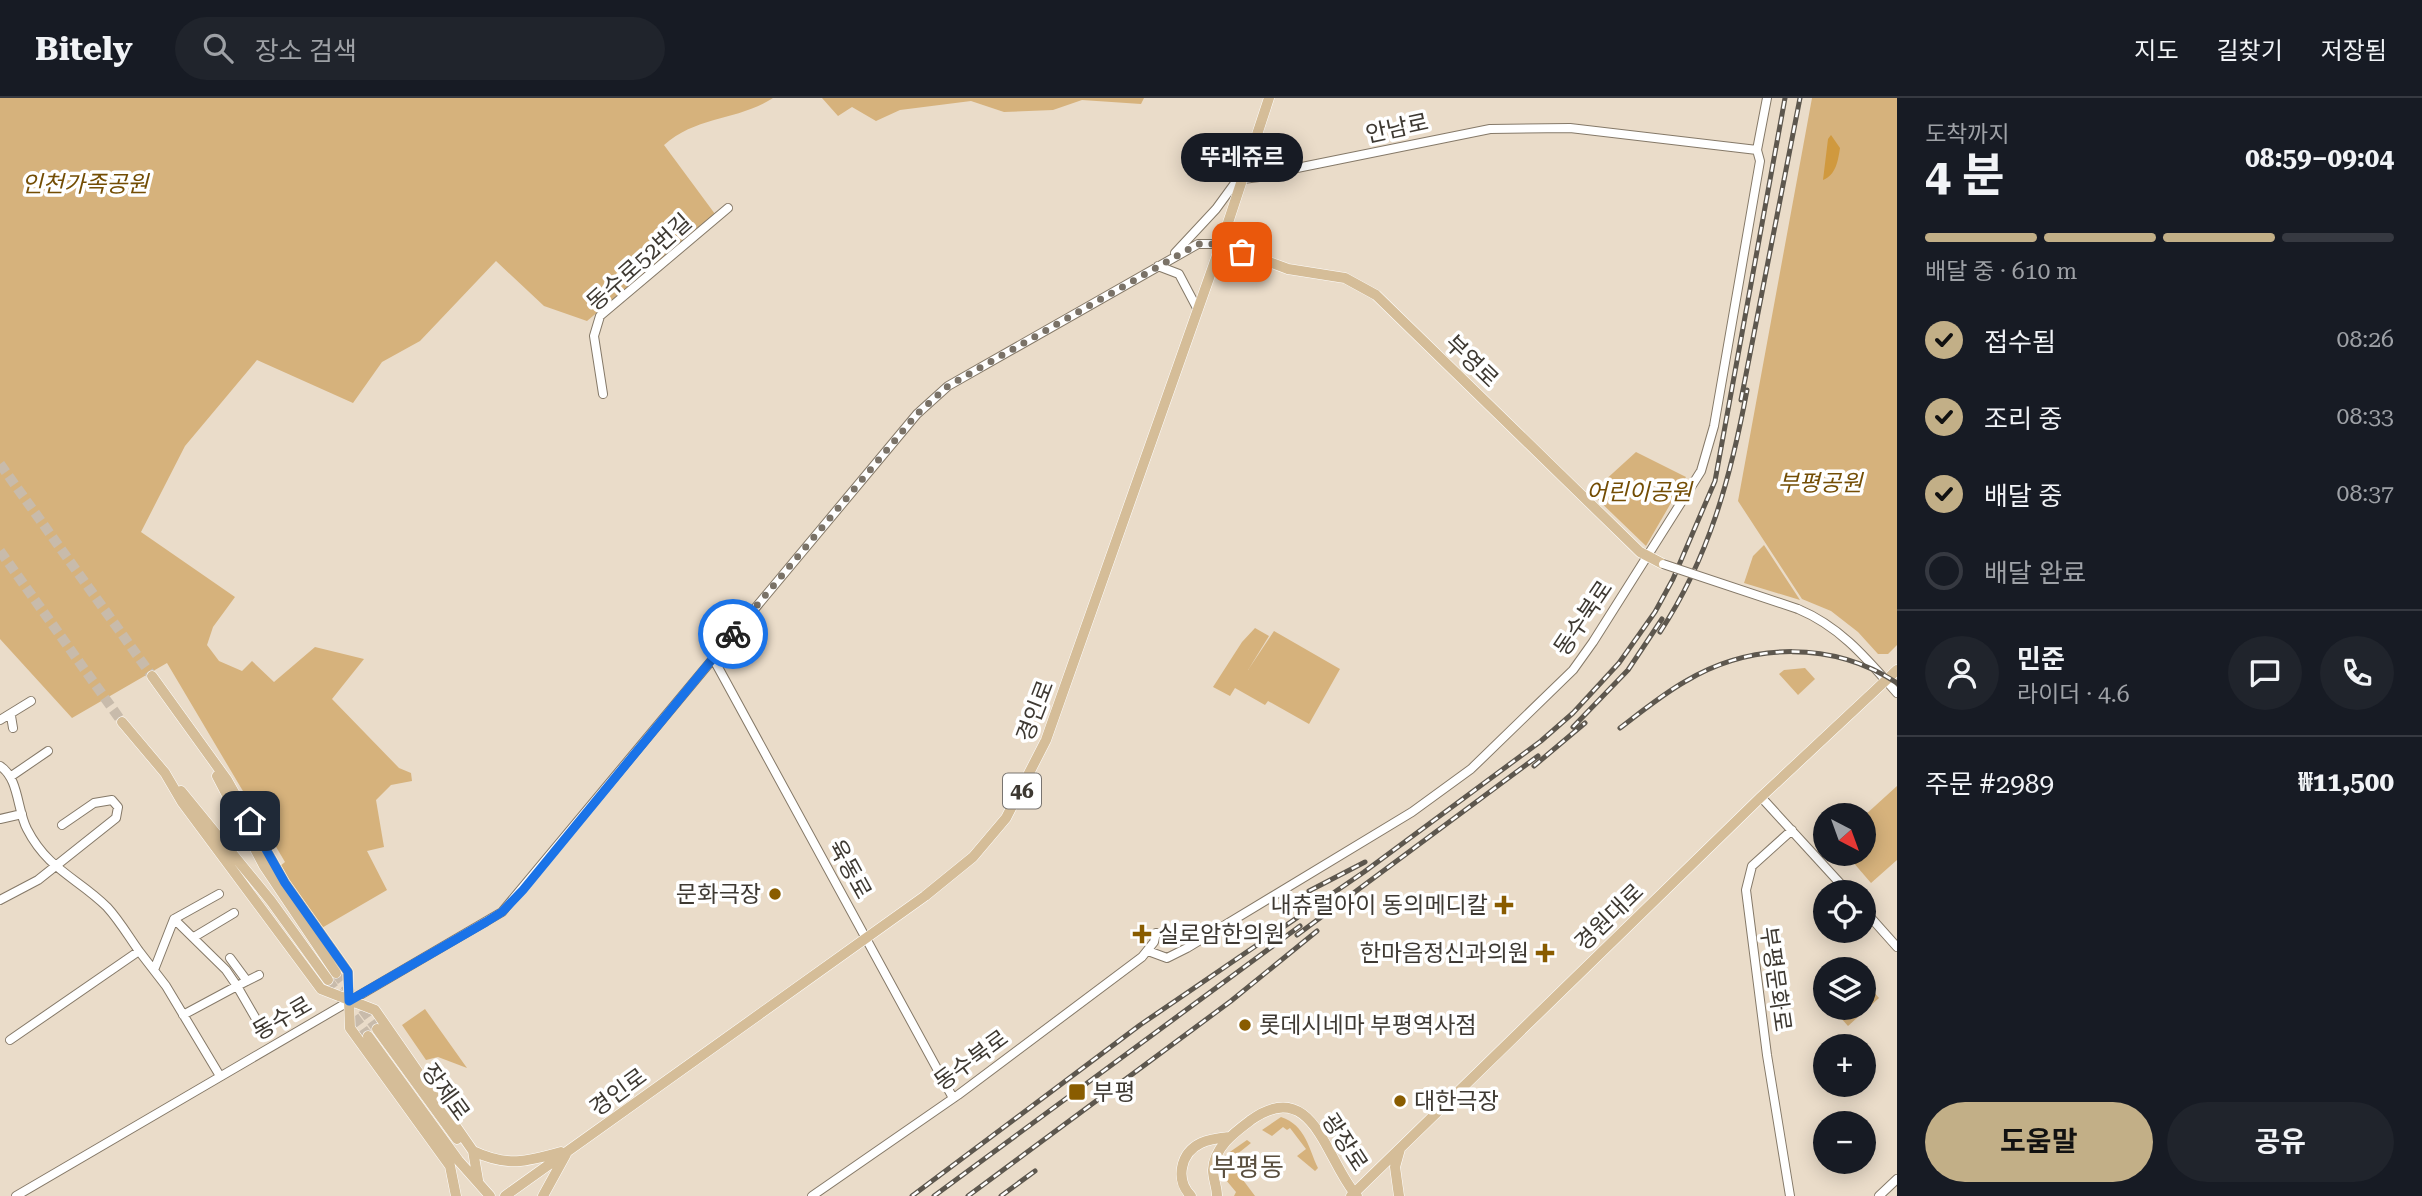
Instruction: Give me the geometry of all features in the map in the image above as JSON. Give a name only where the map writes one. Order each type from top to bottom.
[{"type":"main road","name":"경인로","points":[[505,1196],[866,938],[972,857],[1006,818],[1030,776],[1046,740],[1221,244],[1269,98]]},
{"type":"main road","name":"부영로","points":[[1221,244],[1288,269],[1345,278],[1376,295],[1647,556],[1663,564]]},
{"type":"main road","name":"경원대로","points":[[1354,1195],[1402,1145],[1761,797],[1897,670]]},
{"type":"main road","points":[[152,676],[227,780],[285,883],[348,972],[349,1028],[450,1166],[456,1196]]},
{"type":"main road","points":[[122,722],[332,976],[264,866],[201,745]]},
{"type":"main road","points":[[164,773],[182,802],[321,989],[375,1010],[473,1151],[478,1180]]},
{"type":"main road","name":"장제로","points":[[373,1033],[468,1155],[478,1180],[490,1196]]},
{"type":"main road","name":"광장로","points":[[1191,1196],[1183,1188],[1181,1172],[1191,1149],[1204,1141],[1228,1137],[1269,1108],[1291,1107],[1306,1117],[1314,1128],[1354,1195]]},
{"type":"main road","name":"광장로","points":[[1217,1196],[1213,1168],[1228,1137]]},
{"type":"main road","points":[[1399,1196],[1395,1167],[1402,1145]]},
{"type":"main road","points":[[473,1151],[496,1162],[528,1162],[568,1150]]},
{"type":"main road","points":[[542,1196],[568,1150]]},
{"type":"main road","points":[[450,1166],[478,1180]]},
{"type":"street","name":"동수북로","points":[[1148,951],[1167,958],[1231,924],[1412,811],[1471,769],[1573,670],[1701,471],[1708,447],[1760,162],[1757,150],[1767,98]]},
{"type":"street","name":"안남로","points":[[1243,179],[1283,174],[1297,168],[1490,129],[1570,128],[1757,150]]},
{"type":"street","points":[[1253,147],[1297,168]]},
{"type":"street","points":[[1198,310],[1179,274],[1162,264],[1216,209],[1247,167]]},
{"type":"street","name":"동수로52번길","points":[[603,394],[594,336],[600,317],[728,208]]},
{"type":"street","name":"동수로","points":[[16,1196],[502,912],[917,414],[948,386],[1162,264],[1198,244],[1221,244]]},
{"type":"street","points":[[1663,564],[1822,619],[1845,636],[1897,693]]},
{"type":"street","name":"육동로","points":[[713,658],[953,1098]]},
{"type":"street","points":[[0,720],[11,716],[31,701]]},
{"type":"street","points":[[11,716],[13,728]]},
{"type":"street","points":[[10,777],[48,751]]},
{"type":"street","points":[[0,766],[10,777],[26,828],[53,867],[107,907],[154,970],[220,1076]]},
{"type":"street","points":[[1761,797],[1837,880]]},
{"type":"street","points":[[0,900],[22,890],[116,818],[118,807],[112,800],[94,803],[62,825]]},
{"type":"street","points":[[0,819],[22,814]]},
{"type":"street","name":"부평문화로","points":[[1790,1196],[1765,1042],[1746,890],[1752,866],[1792,830]]},
{"type":"street","points":[[154,970],[174,919],[219,894]]},
{"type":"street","points":[[194,937],[234,913]]},
{"type":"street","points":[[174,919],[226,970],[263,1031]]},
{"type":"street","points":[[1876,923],[1897,947]]},
{"type":"street","name":"동수북로","points":[[812,1196],[953,1098],[1148,951],[1156,933]]},
{"type":"street","points":[[10,1040],[139,951]]},
{"type":"street","points":[[230,958],[247,981]]},
{"type":"street","points":[[183,1015],[259,975]]},
{"type":"street","points":[[1879,1196],[1897,1180]]},
{"type":"green space","name":"인천가족공원","points":[[0,98],[773,98],[746,111],[690,128],[664,145],[715,214],[587,321],[544,306],[496,261],[420,341],[382,362],[353,403],[257,360],[185,446],[141,532],[235,597],[213,627],[207,645],[219,661],[242,671],[252,661],[274,682],[315,647],[364,659],[332,699],[399,768],[411,773],[412,781],[391,785],[376,800],[384,847],[367,851],[387,890],[320,929],[279,867],[285,862],[167,663],[72,718],[0,639]]},
{"type":"green space","points":[[822,98],[1144,98],[1141,104],[1082,100],[1053,110],[1004,112],[971,101],[900,110],[876,121],[852,107],[838,116]]},
{"type":"green space","name":"부평공원","points":[[1812,98],[1897,98],[1897,645],[1888,654],[1878,654],[1858,632],[1831,611],[1802,599],[1738,501]]},
{"type":"green space","name":"어린이공원","points":[[1636,452],[1686,477],[1646,546],[1591,493]]},
{"type":"green space","points":[[1764,545],[1800,600],[1744,583],[1753,556]]},
{"type":"green space","points":[[1255,628],[1269,636],[1248,670],[1274,631],[1340,669],[1309,724],[1268,701],[1265,705],[1235,688],[1230,696],[1213,687],[1242,642]]},
{"type":"green space","points":[[1805,668],[1815,679],[1798,695],[1779,674],[1784,670]]},
{"type":"green space","points":[[1897,786],[1897,860],[1874,880],[1868,880],[1856,866],[1876,866],[1876,805]]},
{"type":"green space","points":[[425,1009],[467,1068],[438,1057],[426,1060],[402,1025]]},
{"type":"green space","points":[[1843,1020],[1855,1020],[1848,1026]]},
{"type":"green space","points":[[1281,1117],[1301,1132],[1318,1168],[1315,1171],[1297,1156],[1306,1149],[1290,1128],[1287,1130],[1283,1127],[1272,1136],[1262,1130]]},
{"type":"green space","points":[[1247,1140],[1251,1143],[1236,1155],[1234,1168],[1255,1196],[1234,1196],[1236,1192],[1221,1174],[1219,1166],[1224,1156]]},
{"type":"shaded area","points":[[1831,135],[1840,148],[1834,171],[1823,180],[1828,139]]},
{"type":"tunnel","points":[[0,464],[152,676]]},
{"type":"tunnel","points":[[0,551],[122,722]]},
{"type":"tunnel","points":[[336,973],[377,1029]]},
{"type":"tunnel","points":[[328,980],[368,1036]]},
{"type":"railway","points":[[912,1196],[1140,1025],[1364,872],[1541,741],[1573,713],[1619,663],[1655,612],[1673,579],[1715,481],[1785,98]]},
{"type":"railway","points":[[1741,400],[1800,98]]},
{"type":"railway","points":[[1660,632],[1692,575],[1716,516],[1734,454],[1747,390]]},
{"type":"railway","points":[[1573,727],[1628,670],[1662,619]]},
{"type":"railway","points":[[1620,728],[1661,697],[1711,668],[1765,653],[1820,654],[1847,659],[1873,669],[1897,683]]},
{"type":"railway","points":[[1534,766],[1585,723]]},
{"type":"railway","points":[[1297,935],[1538,756]]},
{"type":"railway","points":[[1309,891],[1365,862]]},
{"type":"railway","points":[[934,1196],[1300,926]]},
{"type":"railway","points":[[968,1196],[1231,1001],[1317,931]]},
{"type":"railway","points":[[1001,1196],[1035,1171]]},
{"type":"way so far","points":[[733,634],[917,414],[948,386],[1198,244],[1221,244],[1242,252]]},
{"type":"place","name":"뚜레쥬르","points":[[1242,252]]},
{"type":"place","name":"문화극장","points":[[775,894]]},
{"type":"place","name":"내츄럴아이 동의메디칼","points":[[1504,905]]},
{"type":"place","name":"실로암한의원","points":[[1142,934]]},
{"type":"place","name":"한마음정신과의원","points":[[1545,953]]},
{"type":"place","name":"롯데시네마 부평역사점","points":[[1245,1025]]},
{"type":"place","name":"부평","points":[[1077,1092]]},
{"type":"place","name":"대한극장","points":[[1400,1101]]},
{"type":"district","name":"부평동","points":[[1248,1167]]},
{"type":"route","points":[[250,821],[285,883],[348,972],[349,1001],[502,912],[733,634]]}]
